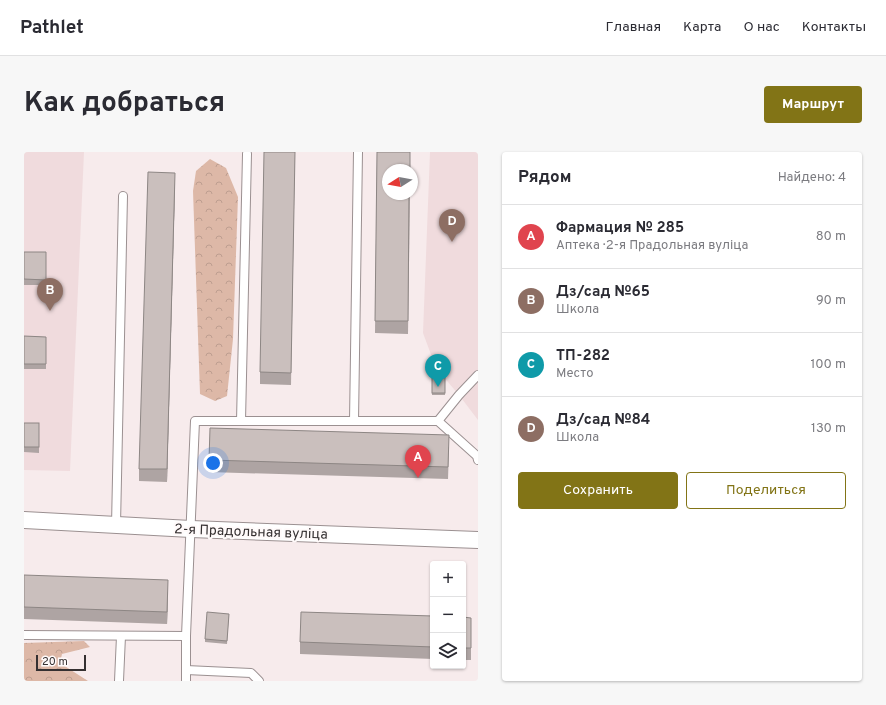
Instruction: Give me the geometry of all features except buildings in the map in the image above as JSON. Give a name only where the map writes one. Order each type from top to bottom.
[{"type":"street","name":"2-я Прадольная вуліца","points":[[24,520],[191,529],[478,540]]},
{"type":"lane","points":[[354,421],[358,152]]},
{"type":"lane","points":[[241,421],[247,154]]},
{"type":"lane","points":[[116,525],[123,196]]},
{"type":"lane","points":[[438,421],[459,395],[478,375]]},
{"type":"lane","points":[[186,681],[186,636],[195,421],[438,421],[477,456],[478,460]]},
{"type":"lane","points":[[24,635],[186,636]]},
{"type":"lane","points":[[119,681],[121,636]]},
{"type":"lane","points":[[186,670],[251,673],[259,681]]},
{"type":"shaded area","points":[[24,152],[84,152],[70,471],[24,470]]},
{"type":"shaded area","points":[[430,152],[478,152],[478,420],[436,368],[423,333]]},
{"type":"green space","points":[[210,159],[226,168],[238,197],[233,339],[227,396],[215,401],[200,394],[193,191],[196,171]]},
{"type":"green space","points":[[84,641],[90,647],[62,654],[60,663],[88,681],[24,681],[24,643]]},
{"type":"place","name":"Дз/сад №84","points":[[452,242]]},
{"type":"place","name":"Дз/сад №65","points":[[50,311]]},
{"type":"place","name":"ТП-282","points":[[438,387]]},
{"type":"place","name":"Фармация № 285","points":[[418,478]]}]
